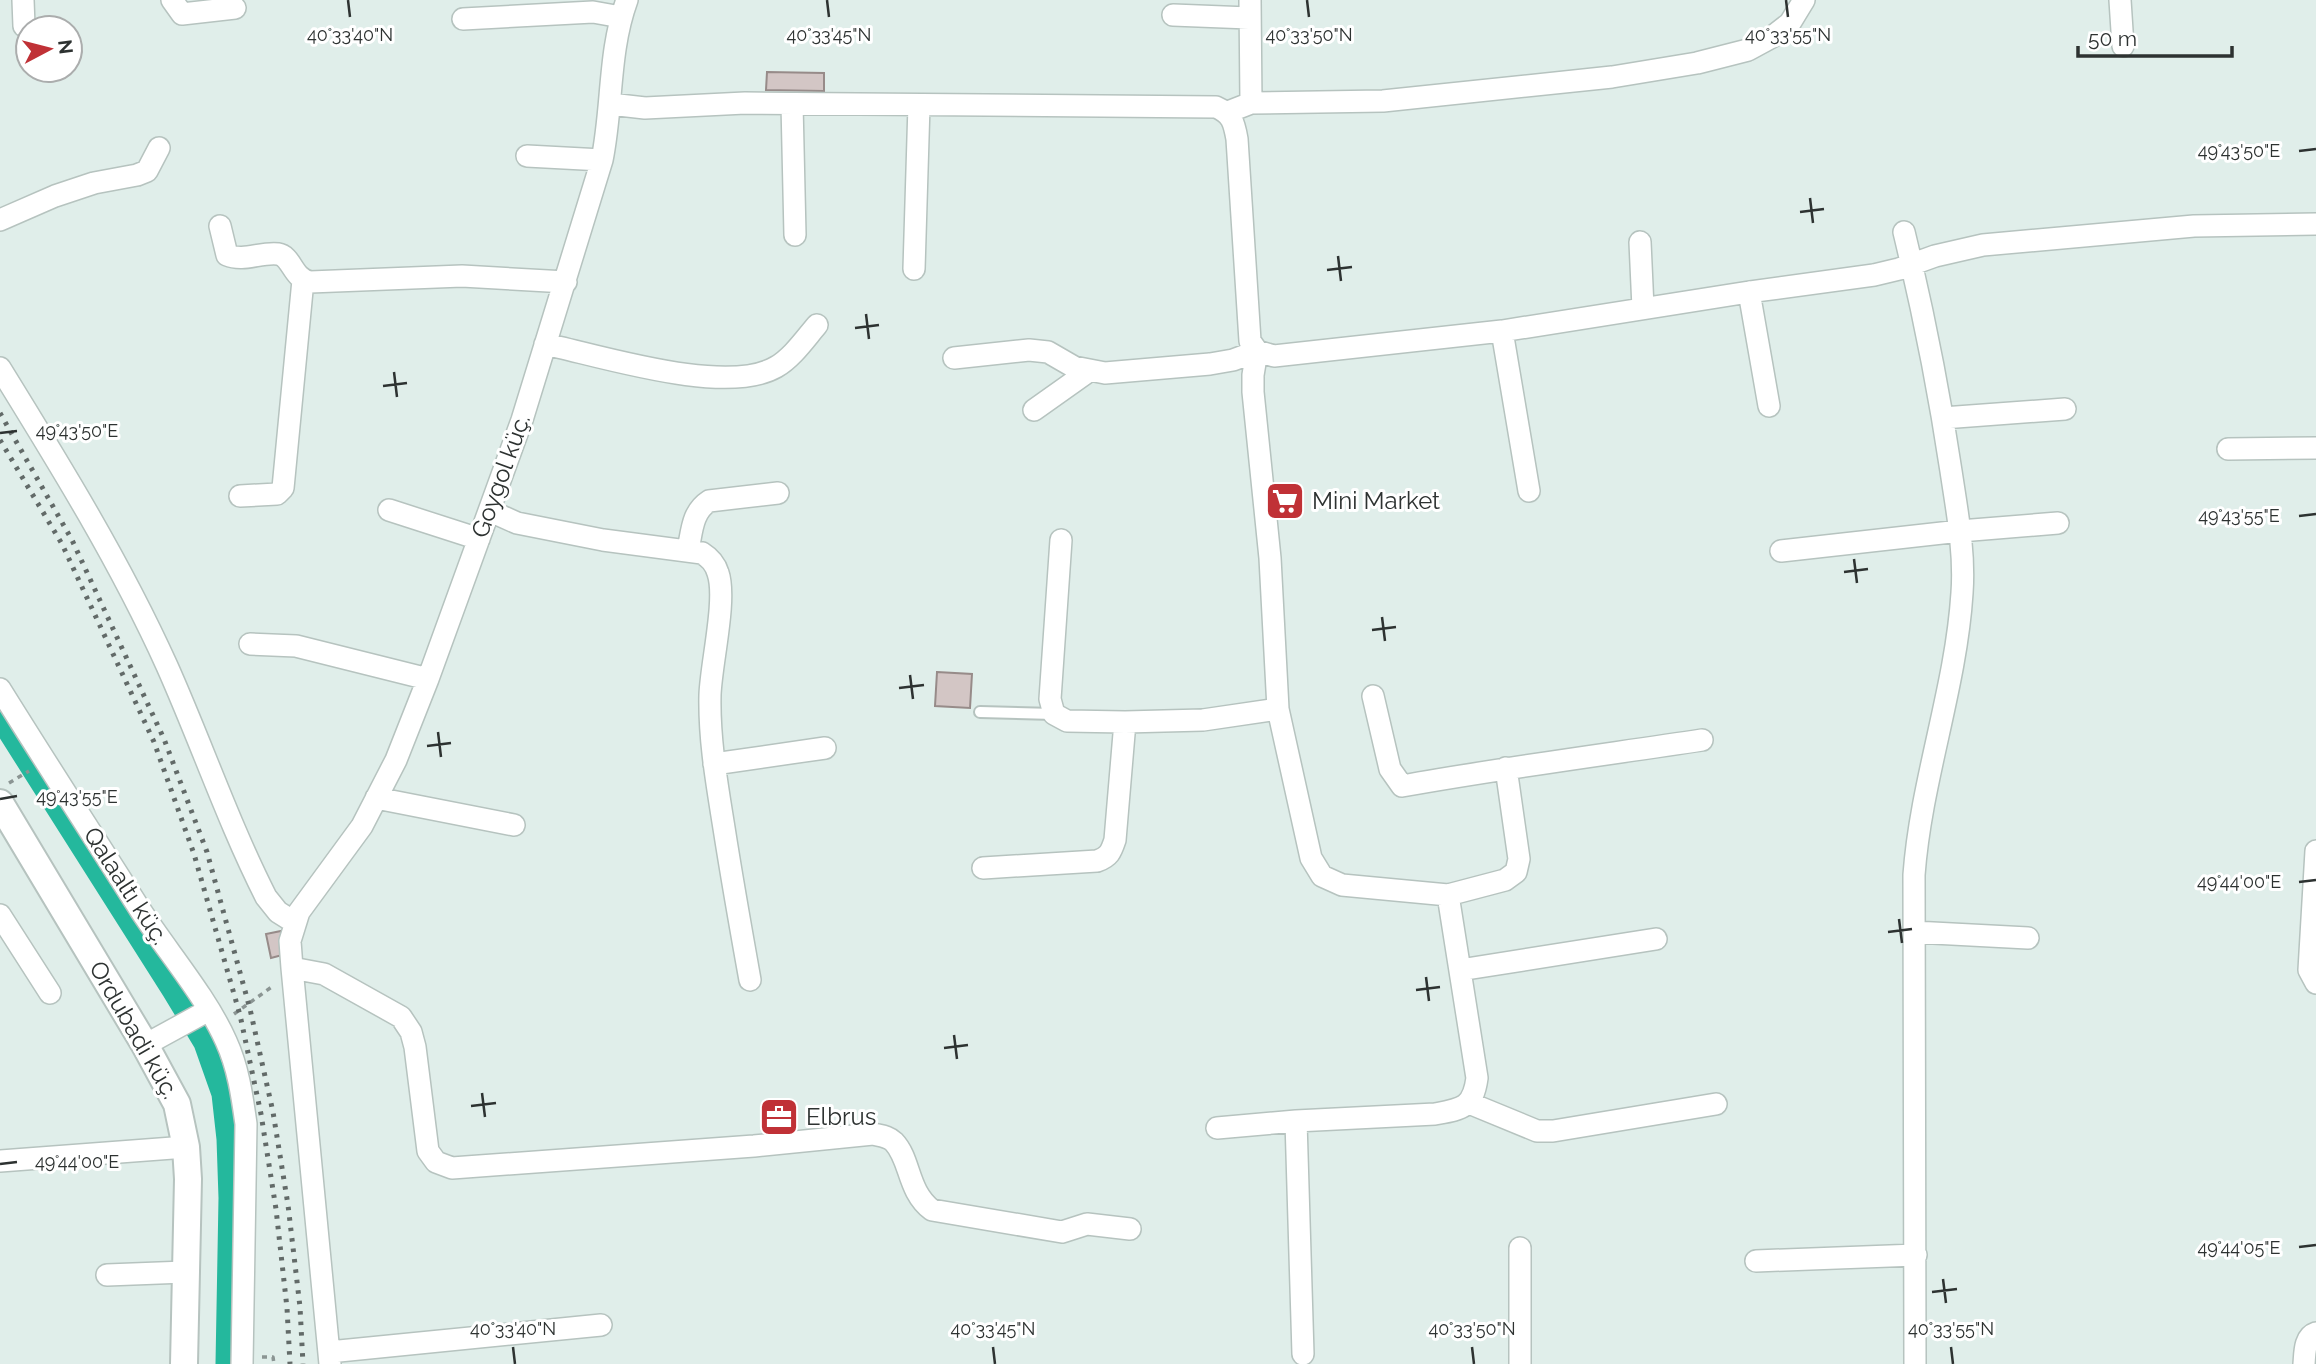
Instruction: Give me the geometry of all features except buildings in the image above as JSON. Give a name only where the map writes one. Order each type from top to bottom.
[{"type":"street","points":[[172,0],[182,14],[235,8]]},
{"type":"street","points":[[1228,112],[1251,103],[1384,101],[1612,77],[1698,63],[1748,50],[1772,37],[1790,23],[1804,0]]},
{"type":"street","points":[[2120,0],[2123,46]]},
{"type":"street","points":[[463,19],[624,8]]},
{"type":"street","name":"Goygol küç.","points":[[294,922],[362,826],[396,760],[490,512],[522,420],[603,160],[608,134],[613,55],[624,8]]},
{"type":"street","points":[[1172,15],[1250,9],[1251,103]]},
{"type":"street","points":[[610,104],[645,108],[745,103],[1216,107],[1228,112],[1234,122],[1237,139],[1248,325],[1256,352],[1253,392],[1270,558],[1278,709],[1311,858],[1322,876],[1342,885],[1448,895],[1506,880],[1516,872],[1519,859],[1506,768]]},
{"type":"street","points":[[792,104],[795,235]]},
{"type":"street","points":[[914,269],[919,105]]},
{"type":"street","points":[[0,220],[55,196],[94,183],[147,171],[159,148]]},
{"type":"street","points":[[527,156],[603,160]]},
{"type":"street","points":[[954,358],[1029,350],[1048,352],[1074,366],[1105,373],[1210,364],[1256,352],[1291,356],[1503,331],[1885,273],[1944,253],[1983,245],[2194,226],[2316,224]]},
{"type":"street","points":[[220,226],[227,255],[236,258],[278,254],[285,257],[296,275],[303,280],[323,282],[463,276],[566,282]]},
{"type":"street","points":[[1904,232],[1943,418],[1960,531],[1962,566],[1956,648],[1916,848],[1915,1364]]},
{"type":"street","points":[[1640,242],[1643,308]]},
{"type":"street","points":[[240,496],[277,494],[283,488],[303,280]]},
{"type":"street","points":[[1749,292],[1769,406]]},
{"type":"street","points":[[545,344],[680,374],[709,377],[757,375],[787,359],[817,325]]},
{"type":"street","points":[[1503,331],[1529,491]]},
{"type":"street","points":[[0,368],[85,505],[115,561],[166,665],[266,897],[278,912],[294,922],[290,941],[292,968],[330,1358],[601,1325]]},
{"type":"street","points":[[1034,410],[1089,371]]},
{"type":"street","points":[[1943,418],[2065,409]]},
{"type":"street","points":[[2228,449],[2316,448]]},
{"type":"street","points":[[688,550],[695,515],[709,500],[778,493]]},
{"type":"street","points":[[389,510],[479,539]]},
{"type":"street","points":[[490,512],[517,523],[590,538],[688,550],[702,553],[711,559],[720,581],[710,693],[714,764],[750,980]]},
{"type":"street","points":[[1781,551],[2058,523]]},
{"type":"street","points":[[1061,540],[1050,699],[1054,713],[1067,721],[1190,721],[1278,709]]},
{"type":"street","points":[[250,644],[296,646],[428,678]]},
{"type":"street","name":"Qalaaltı küç.","points":[[0,689],[156,934],[213,1018],[234,1060],[246,1124],[242,1364]]},
{"type":"street","points":[[1373,696],[1390,769],[1402,786],[1702,740]]},
{"type":"street","points":[[982,868],[1097,862],[1105,859],[1115,840],[1125,722]]},
{"type":"street","points":[[714,764],[825,748]]},
{"type":"street","points":[[376,798],[514,825]]},
{"type":"street","name":"Ordubadi küç.","points":[[0,803],[145,1045],[177,1104],[186,1147],[188,1180],[184,1364]]},
{"type":"street","points":[[2316,851],[2309,970],[2316,983]]},
{"type":"street","points":[[1217,1128],[1435,1114],[1457,1110],[1469,1103],[1475,1093],[1477,1078],[1448,895]]},
{"type":"street","points":[[0,915],[50,993]]},
{"type":"street","points":[[1914,932],[2028,938]]},
{"type":"street","points":[[1460,970],[1656,939]]},
{"type":"street","points":[[292,968],[324,974],[401,1017],[411,1031],[415,1047],[428,1151],[436,1162],[452,1168],[754,1146],[873,1134],[886,1137],[895,1144],[920,1202],[932,1210],[1062,1232],[1087,1224],[1130,1229]]},
{"type":"street","points":[[145,1045],[213,1018]]},
{"type":"street","points":[[1469,1103],[1537,1131],[1553,1131],[1716,1104]]},
{"type":"street","points":[[1296,1121],[1303,1354]]},
{"type":"street","points":[[0,1161],[186,1147]]},
{"type":"street","points":[[1520,1248],[1520,1364]]},
{"type":"street","points":[[1756,1261],[1916,1255]]},
{"type":"street","points":[[107,1275],[185,1272]]},
{"type":"street","points":[[2304,1364],[2306,1343],[2311,1335],[2316,1333]]},
{"type":"lane","points":[[980,712],[1054,713]]},
{"type":"path","points":[[0,789],[46,761]]},
{"type":"path","points":[[213,1018],[271,988],[279,972],[292,968]]},
{"type":"path","points":[[273,1357],[274,1364]]},
{"type":"waterway","points":[[0,719],[204,1043],[222,1094],[229,1198],[226,1364]]},
{"type":"railway","points":[[0,413],[72,540],[164,739],[207,852],[250,1009],[273,1112],[288,1205],[300,1307],[303,1364]]},
{"type":"railway","points":[[0,440],[62,544],[154,742],[194,854],[240,1015],[261,1114],[276,1209],[290,1364]]},
{"type":"place","name":"Mini Market","points":[[1285,501]]},
{"type":"place","name":"Elbrus","points":[[779,1117]]}]
